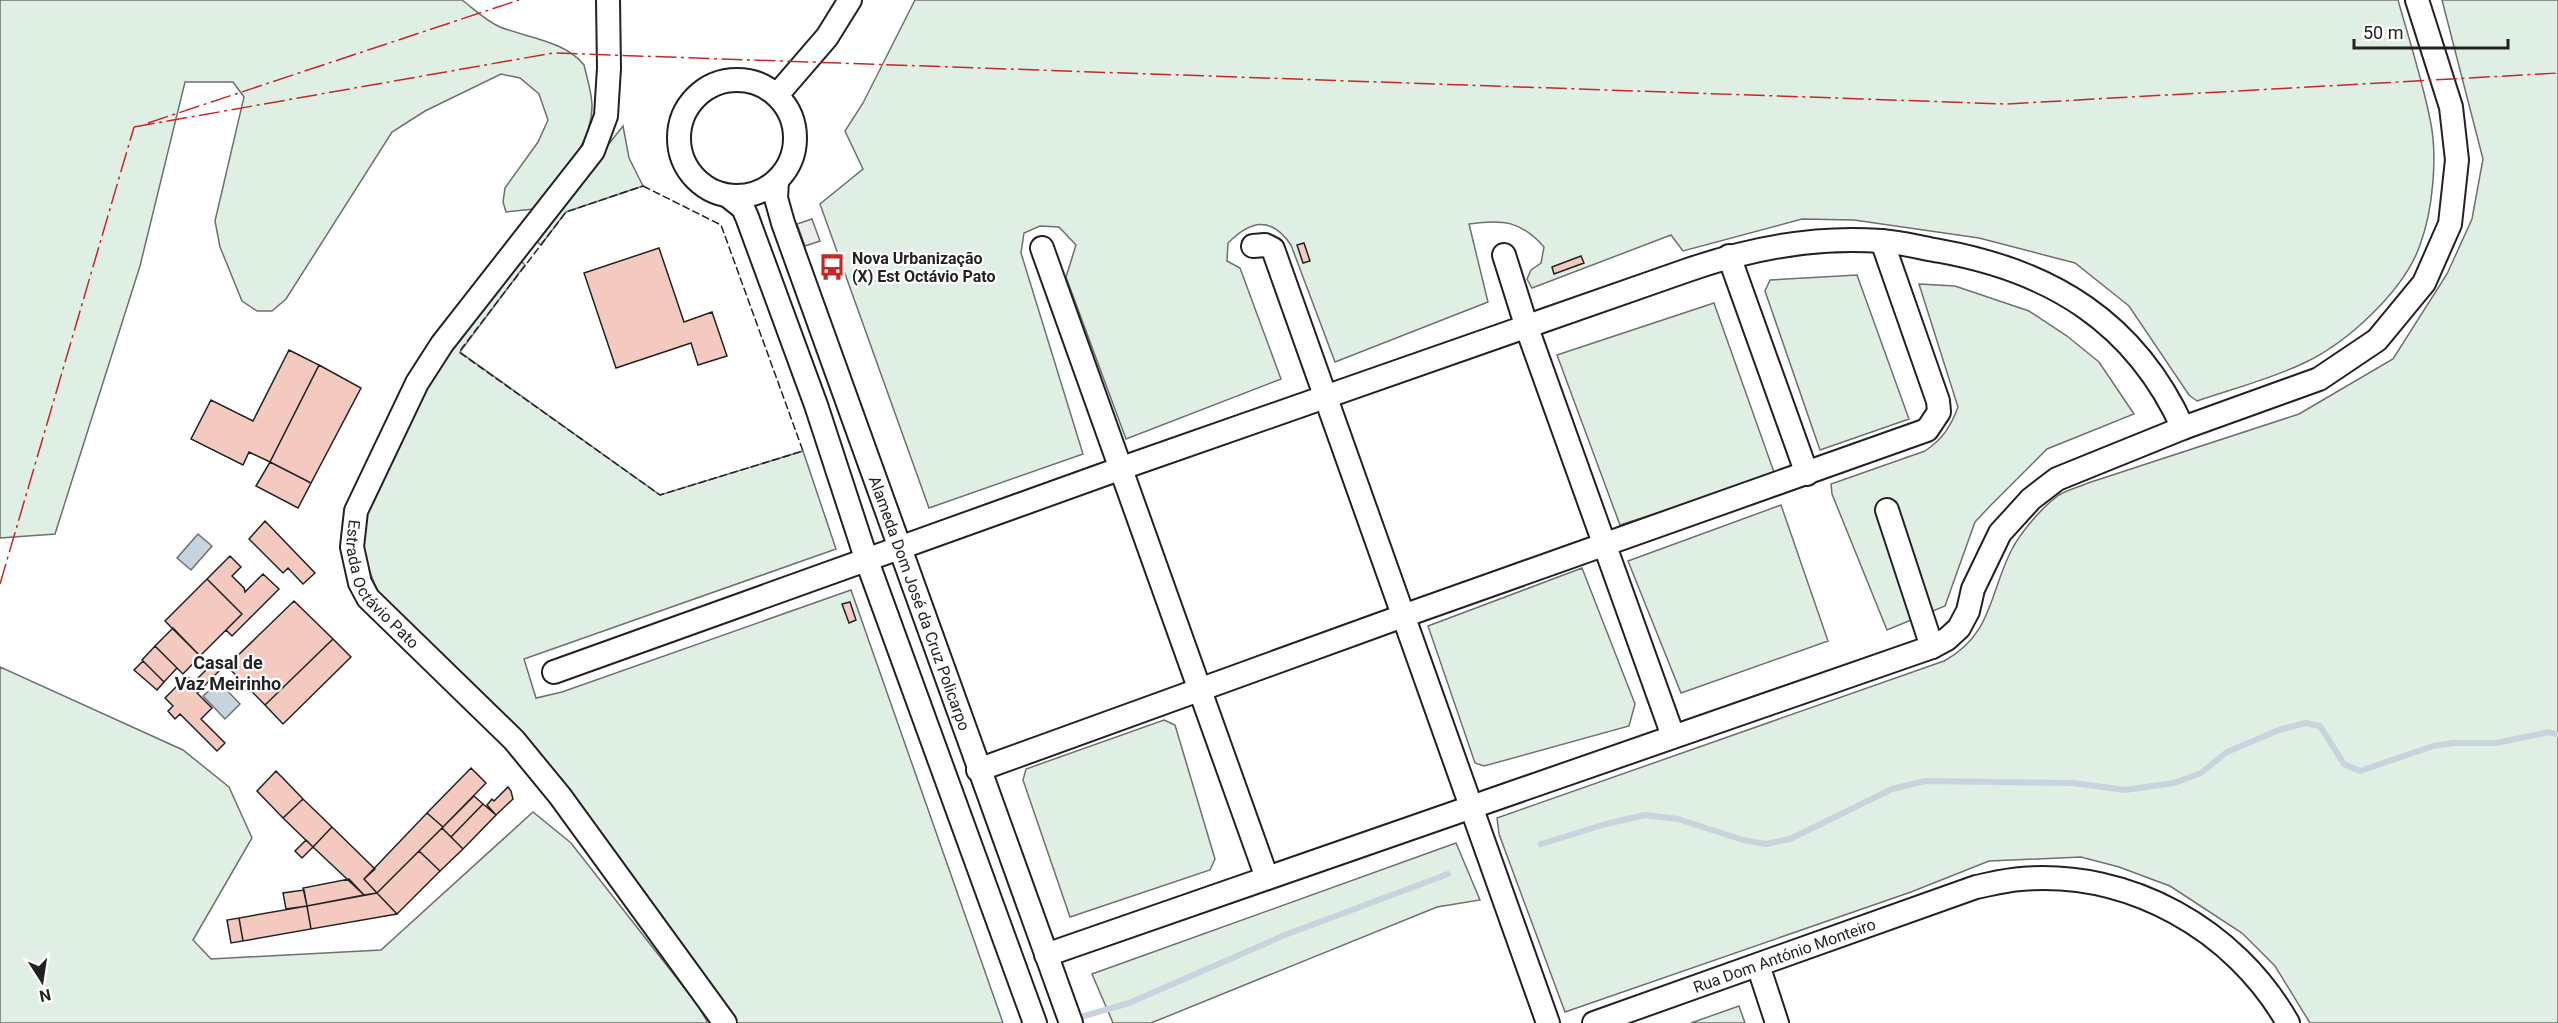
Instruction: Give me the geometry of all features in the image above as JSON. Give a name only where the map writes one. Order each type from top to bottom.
[{"type":"street","name":"Estrada Octávio Pato","points":[[608,0],[607,107],[593,151],[472,303],[417,383],[356,511],[352,548],[360,583],[368,598],[514,740],[560,796],[725,1023]]},
{"type":"street","points":[[777,95],[826,37],[850,0]]},
{"type":"street","points":[[1046,955],[1932,647],[1947,639],[1959,628],[1968,611],[1972,589],[2000,533],[2031,499],[2057,478],[2183,428],[2319,379],[2377,340],[2424,283],[2450,224],[2457,160],[2451,107],[2417,0]]},
{"type":"street","points":[[728,81],[754,82],[777,95],[786,105],[796,131],[792,158],[777,181],[753,194],[728,196],[705,187],[696,179],[682,159],[679,134],[687,109],[704,90],[728,81]]},
{"type":"street","name":"Alameda Dom José da Cruz Policarpo","points":[[777,181],[776,198],[783,223],[978,770],[1071,1023]]},
{"type":"street","name":"Alameda Dom José da Cruz Policarpo","points":[[728,196],[743,208],[747,217],[816,405],[867,561],[1035,1023]]},
{"type":"street","points":[[554,672],[1122,468],[1729,256],[1801,244],[1882,241],[1980,258],[2026,274],[2059,289],[2095,312],[2143,361],[2170,397],[2183,428]]},
{"type":"street","points":[[978,770],[1928,430],[1939,412],[1935,388],[1882,241]]},
{"type":"street","points":[[1253,246],[1265,244],[1273,249],[1548,1023]]},
{"type":"street","points":[[1042,248],[1267,878]]},
{"type":"street","points":[[1504,255],[1527,328],[1673,736]]},
{"type":"street","points":[[1729,256],[1807,474]]},
{"type":"street","points":[[1887,510],[1932,647]]},
{"type":"street","name":"Rua Dom António Monteiro","points":[[1594,1023],[1976,888],[2020,879],[2072,880],[2102,885],[2152,901],[2183,916],[2235,956],[2266,989],[2288,1023]]},
{"type":"street","points":[[1758,966],[1777,1023]]},
{"type":"green space","points":[[0,0],[462,0],[495,24],[556,45],[576,57],[584,65],[589,86],[592,106],[590,121],[580,149],[572,162],[534,209],[506,212],[503,202],[505,188],[538,142],[548,120],[539,94],[520,78],[501,74],[425,111],[392,132],[286,299],[272,311],[257,311],[242,301],[220,247],[215,221],[244,97],[233,82],[185,82],[140,266],[55,534],[0,538]]},
{"type":"green space","points":[[915,0],[2398,0],[2430,119],[2434,149],[2431,199],[2420,245],[2412,262],[2388,297],[2355,329],[2321,354],[2291,369],[2197,401],[2189,395],[2129,306],[2075,263],[1979,238],[1854,220],[1802,219],[1683,251],[1671,235],[1532,288],[1527,279],[1531,270],[1541,263],[1544,247],[1536,238],[1519,227],[1502,222],[1469,224],[1488,302],[1335,362],[1291,245],[1276,229],[1261,225],[1253,226],[1236,235],[1228,243],[1227,261],[1240,268],[1281,379],[1126,439],[1066,277],[1076,245],[1059,227],[1040,226],[1024,233],[1021,253],[1083,454],[929,508],[820,204],[863,169],[845,131],[863,103]]},
{"type":"green space","points":[[2442,0],[2558,0],[2558,1023],[2310,1023],[2275,966],[2242,933],[2170,886],[2119,867],[2081,857],[1989,861],[1911,892],[1565,1012],[1499,834],[1497,818],[1944,661],[1960,651],[1972,639],[1987,613],[2015,544],[2039,513],[2059,495],[2088,483],[2299,414],[2393,359],[2447,274],[2472,219],[2483,159]]},
{"type":"green space","points":[[623,126],[629,158],[643,186],[566,212],[541,245],[533,239]]},
{"type":"green space","points":[[520,260],[525,265],[460,352],[660,495],[803,451],[836,549],[524,659],[536,698],[562,692],[851,590],[1003,1023],[732,1023],[559,779],[384,602],[368,565],[360,525],[412,410],[442,361]]},
{"type":"green space","points":[[1857,275],[1909,419],[1820,450],[1765,291],[1770,280]]},
{"type":"green space","points":[[1919,284],[1955,286],[2029,311],[2067,336],[2099,362],[2134,414],[2047,449],[1975,522],[1945,606],[1887,630],[1832,494],[1831,484],[1925,451],[1942,437],[1955,414],[1958,407]]},
{"type":"green space","points":[[1714,303],[1775,475],[1620,525],[1557,355]]},
{"type":"green space","points":[[1781,505],[1828,641],[1681,693],[1628,561]]},
{"type":"green space","points":[[1582,568],[1635,704],[1629,726],[1484,766],[1475,763],[1428,626]]},
{"type":"green space","points":[[0,667],[183,750],[229,787],[252,838],[193,940],[211,959],[381,950],[533,812],[571,843],[697,1004],[708,1023],[0,1023]]},
{"type":"green space","points":[[1164,720],[1175,725],[1215,859],[1210,870],[1070,917],[1023,780],[1026,769]]},
{"type":"green space","points":[[1456,843],[1480,900],[1437,907],[1151,1023],[1113,1023],[1092,974]]},
{"type":"green space","points":[[1739,1006],[1745,1023],[1691,1023]]},
{"type":"shaded area","points":[[812,219],[820,241],[805,246],[797,224]]},
{"type":"shaded area","points":[[198,534],[212,546],[191,570],[177,558]]},
{"type":"shaded area","points":[[219,682],[240,704],[225,719],[203,696]]},
{"type":"building","points":[[1304,243],[1310,261],[1303,263],[1297,245]]},
{"type":"building","points":[[659,248],[684,322],[712,312],[727,356],[698,365],[691,343],[616,368],[584,273]]},
{"type":"building","points":[[1581,256],[1584,263],[1554,274],[1552,267]]},
{"type":"building","points":[[289,350],[319,365],[270,462],[249,452],[243,465],[191,439],[211,400],[253,421]]},
{"type":"building","points":[[319,365],[361,388],[311,483],[270,462]]},
{"type":"building","points":[[270,462],[311,483],[298,508],[256,486]]},
{"type":"building","points":[[265,521],[315,573],[303,584],[288,568],[283,573],[249,539]]},
{"type":"building","points":[[230,556],[241,567],[232,576],[245,592],[263,574],[279,589],[232,636],[226,630],[242,614],[207,579]]},
{"type":"building","points":[[207,579],[242,614],[200,656],[165,621]]},
{"type":"building","points":[[294,601],[333,639],[265,705],[227,666]]},
{"type":"building","points":[[850,602],[856,620],[849,623],[842,604]]},
{"type":"building","points":[[173,628],[200,656],[183,674],[155,646]]},
{"type":"building","points":[[333,639],[351,657],[283,724],[265,705]]},
{"type":"building","points":[[155,646],[177,668],[164,682],[142,660]]},
{"type":"building","points":[[143,661],[164,682],[157,690],[134,670]]},
{"type":"building","points":[[215,661],[222,668],[201,689],[194,682]]},
{"type":"building","points":[[187,676],[202,690],[197,693],[212,708],[201,719],[225,743],[217,751],[180,714],[175,719],[168,711],[173,706],[165,698]]},
{"type":"building","points":[[471,768],[486,783],[443,827],[427,813]]},
{"type":"building","points":[[276,771],[303,799],[283,818],[257,791]]},
{"type":"building","points":[[508,787],[513,799],[496,815],[487,805]]},
{"type":"building","points":[[474,796],[483,804],[451,837],[442,828]]},
{"type":"building","points":[[303,799],[332,827],[313,847],[283,818]]},
{"type":"building","points":[[483,804],[496,815],[463,849],[451,837]]},
{"type":"building","points":[[427,813],[443,827],[377,893],[364,879]]},
{"type":"building","points":[[332,827],[375,869],[364,879],[377,893],[364,895],[313,847]]},
{"type":"building","points":[[442,828],[463,849],[440,871],[419,851]]},
{"type":"building","points":[[306,840],[313,847],[302,858],[295,851]]},
{"type":"building","points":[[419,851],[440,871],[397,914],[377,893]]},
{"type":"building","points":[[349,879],[364,895],[307,906],[303,888]]},
{"type":"building","points":[[304,890],[307,906],[286,909],[283,893]]},
{"type":"building","points":[[377,893],[397,914],[311,929],[307,906]]},
{"type":"building","points":[[307,906],[311,929],[243,941],[239,918]]},
{"type":"building","points":[[239,918],[243,941],[231,943],[227,920]]},
{"type":"waterway","points":[[1541,844],[1606,824],[1645,815],[1678,819],[1743,840],[1766,844],[1790,839],[1892,789],[1925,781],[2073,783],[2125,790],[2174,783],[2201,773],[2227,752],[2279,730],[2306,723],[2320,726],[2344,764],[2360,771],[2433,746],[2453,743],[2496,743],[2549,732],[2558,735]]},
{"type":"waterway","points":[[1074,1019],[1129,1003],[1285,935],[1448,874]]},
{"type":"fence","points":[[643,186],[721,225],[803,451],[660,495],[459,352],[566,212],[643,186]]},
{"type":"power","points":[[148,123],[519,0]]},
{"type":"power","points":[[134,127],[553,53],[2006,104],[2558,73]]},
{"type":"power","points":[[0,584],[134,127]]},
{"type":"place","name":"Nova Urbanização (X) Est Octávio Pato","points":[[832,267]]},
{"type":"district","name":"Casal de Vaz Meirinho","points":[[228,672]]}]
